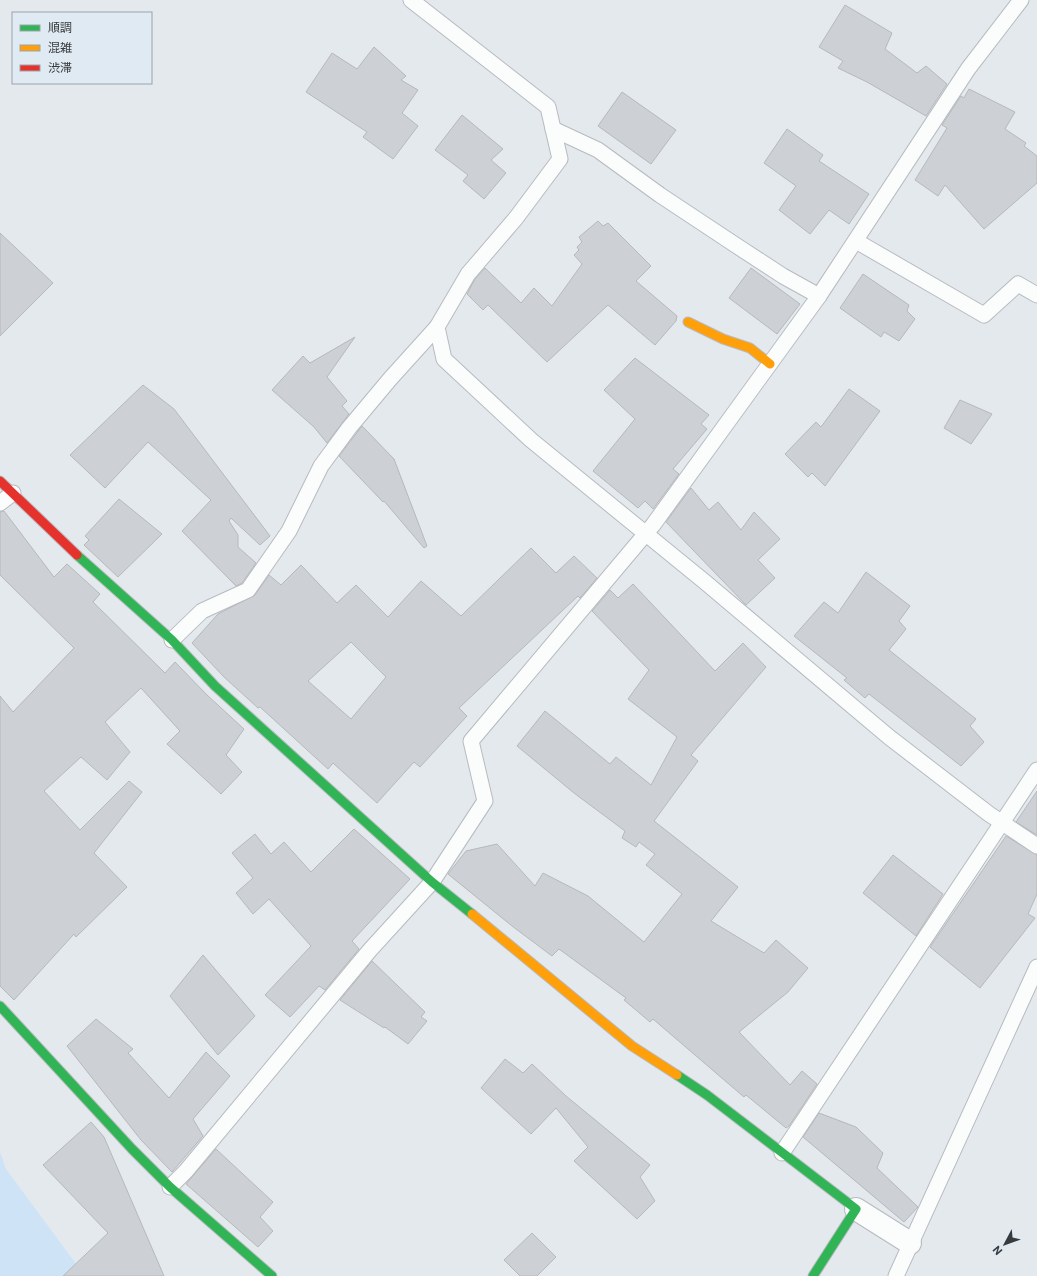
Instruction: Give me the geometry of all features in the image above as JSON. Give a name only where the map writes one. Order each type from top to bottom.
[{"type":"street","points":[[688,322],[723,339],[750,348],[770,364]]},
{"type":"street","points":[[0,481],[95,573],[172,640],[214,686],[432,882],[526,956],[632,1046],[707,1095],[856,1209],[910,1243]]},
{"type":"street","points":[[0,1006],[58,1067],[132,1149],[170,1187],[272,1276]]},
{"type":"street","points":[[813,1276],[856,1209]]},
{"type":"lane","points":[[172,640],[202,610],[248,590],[289,531],[321,466],[376,396],[437,328],[468,274],[516,218],[560,159],[548,107],[411,0]]},
{"type":"lane","points":[[170,1187],[186,1171],[370,950],[432,882],[485,801],[470,741],[646,534],[819,296],[968,69],[1021,0]]},
{"type":"lane","points":[[554,129],[598,150],[660,195],[737,246],[783,276],[819,296]]},
{"type":"lane","points":[[856,241],[984,315],[1018,284],[1037,295]]},
{"type":"lane","points":[[437,328],[444,359],[531,440],[889,737],[1002,823],[1037,846]]},
{"type":"lane","points":[[0,503],[13,493]]},
{"type":"lane","points":[[782,1153],[1037,770]]},
{"type":"lane","points":[[896,1276],[1037,967]]},
{"type":"shaded area","points":[[0,1152],[6,1169],[85,1276],[0,1276]]},
{"type":"building","points":[[845,5],[892,33],[885,49],[917,73],[926,66],[947,84],[926,116],[867,82],[838,68],[843,61],[819,47]]},
{"type":"building","points":[[374,47],[406,76],[401,80],[418,90],[402,113],[418,126],[393,159],[363,137],[367,132],[306,92],[332,53],[357,69]]},
{"type":"building","points":[[969,89],[1015,112],[1005,129],[1026,143],[1024,146],[1037,156],[1037,183],[984,229],[945,185],[938,196],[915,180],[947,128],[942,125],[961,96],[964,98]]},
{"type":"building","points":[[622,92],[676,130],[651,164],[598,126]]},
{"type":"building","points":[[462,115],[503,149],[491,160],[506,173],[484,199],[463,181],[468,175],[435,150]]},
{"type":"building","points":[[787,129],[823,155],[819,161],[869,194],[849,224],[829,210],[810,234],[779,210],[796,186],[764,163]]},
{"type":"building","points":[[598,221],[603,226],[608,223],[651,266],[636,281],[677,316],[676,321],[655,345],[608,305],[547,362],[488,305],[483,310],[467,294],[475,279],[485,268],[521,303],[534,288],[552,306],[582,264],[574,255],[579,250],[577,247],[582,242],[579,237]]},
{"type":"building","points":[[0,233],[53,283],[0,336]]},
{"type":"building","points":[[751,268],[800,304],[777,334],[729,298]]},
{"type":"building","points":[[863,274],[909,305],[907,311],[915,319],[899,341],[884,332],[881,337],[840,308]]},
{"type":"building","points":[[355,337],[327,377],[347,401],[342,406],[349,414],[327,443],[314,427],[272,390],[303,356],[310,363]]},
{"type":"building","points":[[635,358],[709,415],[701,424],[707,429],[673,469],[679,474],[653,509],[645,501],[638,508],[593,471],[635,419],[604,390]]},
{"type":"building","points":[[143,385],[174,409],[270,536],[260,545],[231,518],[229,521],[238,535],[238,547],[256,563],[242,583],[236,586],[182,531],[211,500],[148,442],[105,488],[70,455]]},
{"type":"building","points":[[849,389],[880,411],[825,486],[812,473],[808,477],[785,454],[816,422],[821,427]]},
{"type":"building","points":[[960,400],[992,414],[971,444],[944,428]]},
{"type":"building","points":[[362,426],[394,459],[427,546],[424,548],[384,501],[383,502],[339,456]]},
{"type":"building","points":[[691,488],[709,510],[718,502],[741,530],[754,512],[780,539],[758,560],[775,578],[746,605],[666,522]]},
{"type":"building","points":[[119,499],[162,534],[118,577],[84,545],[89,540],[85,536]]},
{"type":"building","points":[[4,511],[54,577],[67,564],[100,594],[93,602],[165,673],[175,662],[207,695],[244,729],[226,755],[242,772],[221,794],[167,744],[180,731],[141,688],[105,722],[130,752],[107,780],[81,757],[44,791],[80,830],[129,781],[142,792],[94,853],[127,887],[76,937],[74,934],[14,1000],[0,986],[0,696],[13,712],[74,648],[0,575],[0,512]]},
{"type":"building","points":[[531,548],[556,573],[574,556],[597,578],[580,598],[578,596],[459,708],[467,716],[420,767],[414,762],[377,803],[333,763],[328,769],[260,707],[258,708],[224,677],[192,643],[218,614],[255,595],[269,575],[281,585],[301,565],[337,603],[356,585],[388,617],[421,581],[461,616]],"holes":[[[351,642],[386,677],[351,719],[308,681]]]},
{"type":"building","points":[[866,572],[910,606],[899,621],[906,629],[889,650],[976,719],[970,726],[984,742],[961,766],[869,694],[865,698],[844,680],[847,678],[794,636],[824,602],[838,613]]},
{"type":"building","points":[[633,584],[715,671],[743,643],[766,667],[691,755],[698,761],[654,821],[738,887],[711,921],[764,953],[776,940],[808,968],[788,992],[739,1032],[790,1085],[802,1071],[817,1084],[789,1126],[786,1128],[746,1095],[744,1097],[653,1019],[650,1022],[624,1000],[626,998],[559,949],[552,956],[512,926],[448,874],[466,851],[497,844],[535,886],[543,873],[588,896],[644,942],[682,894],[646,865],[655,854],[639,842],[636,847],[622,838],[625,831],[574,793],[517,746],[545,711],[610,764],[616,757],[651,785],[677,737],[628,699],[649,670],[592,611],[610,590],[618,598]]},
{"type":"building","points":[[1037,791],[1037,835],[1016,822]]},
{"type":"building","points":[[354,829],[410,879],[352,941],[359,949],[325,990],[319,986],[290,1017],[265,995],[311,946],[269,899],[253,914],[236,893],[253,878],[232,853],[255,834],[271,854],[284,842],[311,872]]},
{"type":"building","points":[[1006,836],[1037,855],[1037,894],[1028,914],[1035,918],[980,988],[930,947]]},
{"type":"building","points":[[893,855],[943,894],[916,936],[863,893]]},
{"type":"building","points":[[203,955],[255,1016],[218,1055],[170,996]]},
{"type":"building","points":[[372,961],[425,1012],[421,1017],[427,1021],[408,1044],[385,1027],[384,1028],[340,1000]]},
{"type":"building","points":[[96,1019],[133,1049],[128,1053],[169,1098],[206,1052],[230,1076],[193,1119],[203,1136],[172,1172],[141,1140],[67,1046]]},
{"type":"building","points":[[505,1059],[523,1073],[532,1064],[566,1096],[650,1165],[640,1177],[655,1201],[637,1219],[574,1161],[588,1147],[556,1108],[531,1134],[481,1088]]},
{"type":"building","points":[[819,1113],[856,1127],[883,1153],[877,1168],[918,1207],[904,1222],[803,1137]]},
{"type":"building","points":[[91,1122],[104,1137],[164,1276],[63,1276],[108,1233],[43,1165]]},
{"type":"building","points":[[216,1149],[273,1202],[260,1217],[273,1231],[258,1247],[186,1184]]},
{"type":"building","points":[[532,1233],[556,1257],[537,1276],[520,1276],[504,1260]]},
{"type":"traffic: fast","points":[[77,555],[172,640],[215,686],[432,882],[472,914]]},
{"type":"traffic: fast","points":[[0,1006],[132,1149],[170,1187],[272,1276]]},
{"type":"traffic: fast","points":[[677,1075],[707,1095],[856,1209],[813,1276]]},
{"type":"traffic: slow","points":[[688,322],[723,339],[750,348],[770,364]]},
{"type":"traffic: slow","points":[[472,914],[632,1046],[677,1075]]},
{"type":"traffic: jam","points":[[0,481],[77,555]]}]
